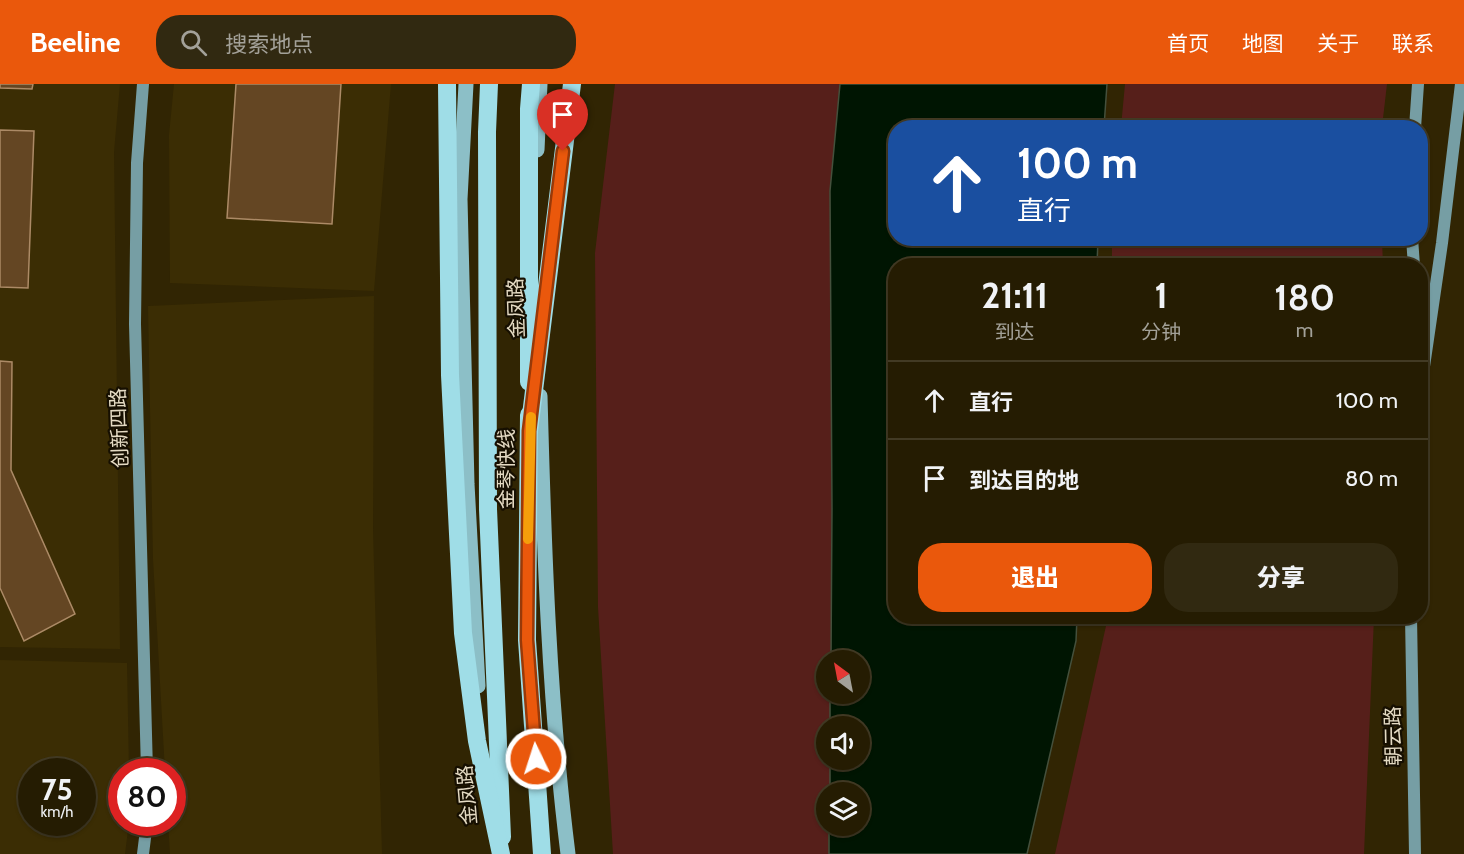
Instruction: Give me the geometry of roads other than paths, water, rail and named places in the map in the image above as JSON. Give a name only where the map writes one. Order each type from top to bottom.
[{"type":"highway","points":[[447,84],[450,375],[463,633],[477,741],[502,854]]},
{"type":"highway","name":"金琴快线","points":[[489,84],[486,132],[488,509],[502,854]]},
{"type":"highway","name":"金琴快线","points":[[531,84],[529,109],[527,640],[542,854]]},
{"type":"highway","points":[[529,431],[572,84]]},
{"type":"main road","name":"金凤路","points":[[466,84],[460,199],[467,484],[477,680],[493,854]]},
{"type":"main road","name":"金凤路","points":[[540,84],[534,197],[542,482],[552,677],[568,854]]},
{"type":"street","name":"创新四路","points":[[143,84],[137,163],[135,324],[147,758]]},
{"type":"street","points":[[1416,120],[1418,84]]},
{"type":"street","points":[[1428,339],[1461,84]]},
{"type":"street","name":"朝云路","points":[[1411,624],[1415,854]]},
{"type":"street","points":[[143,854],[145,836]]}]
